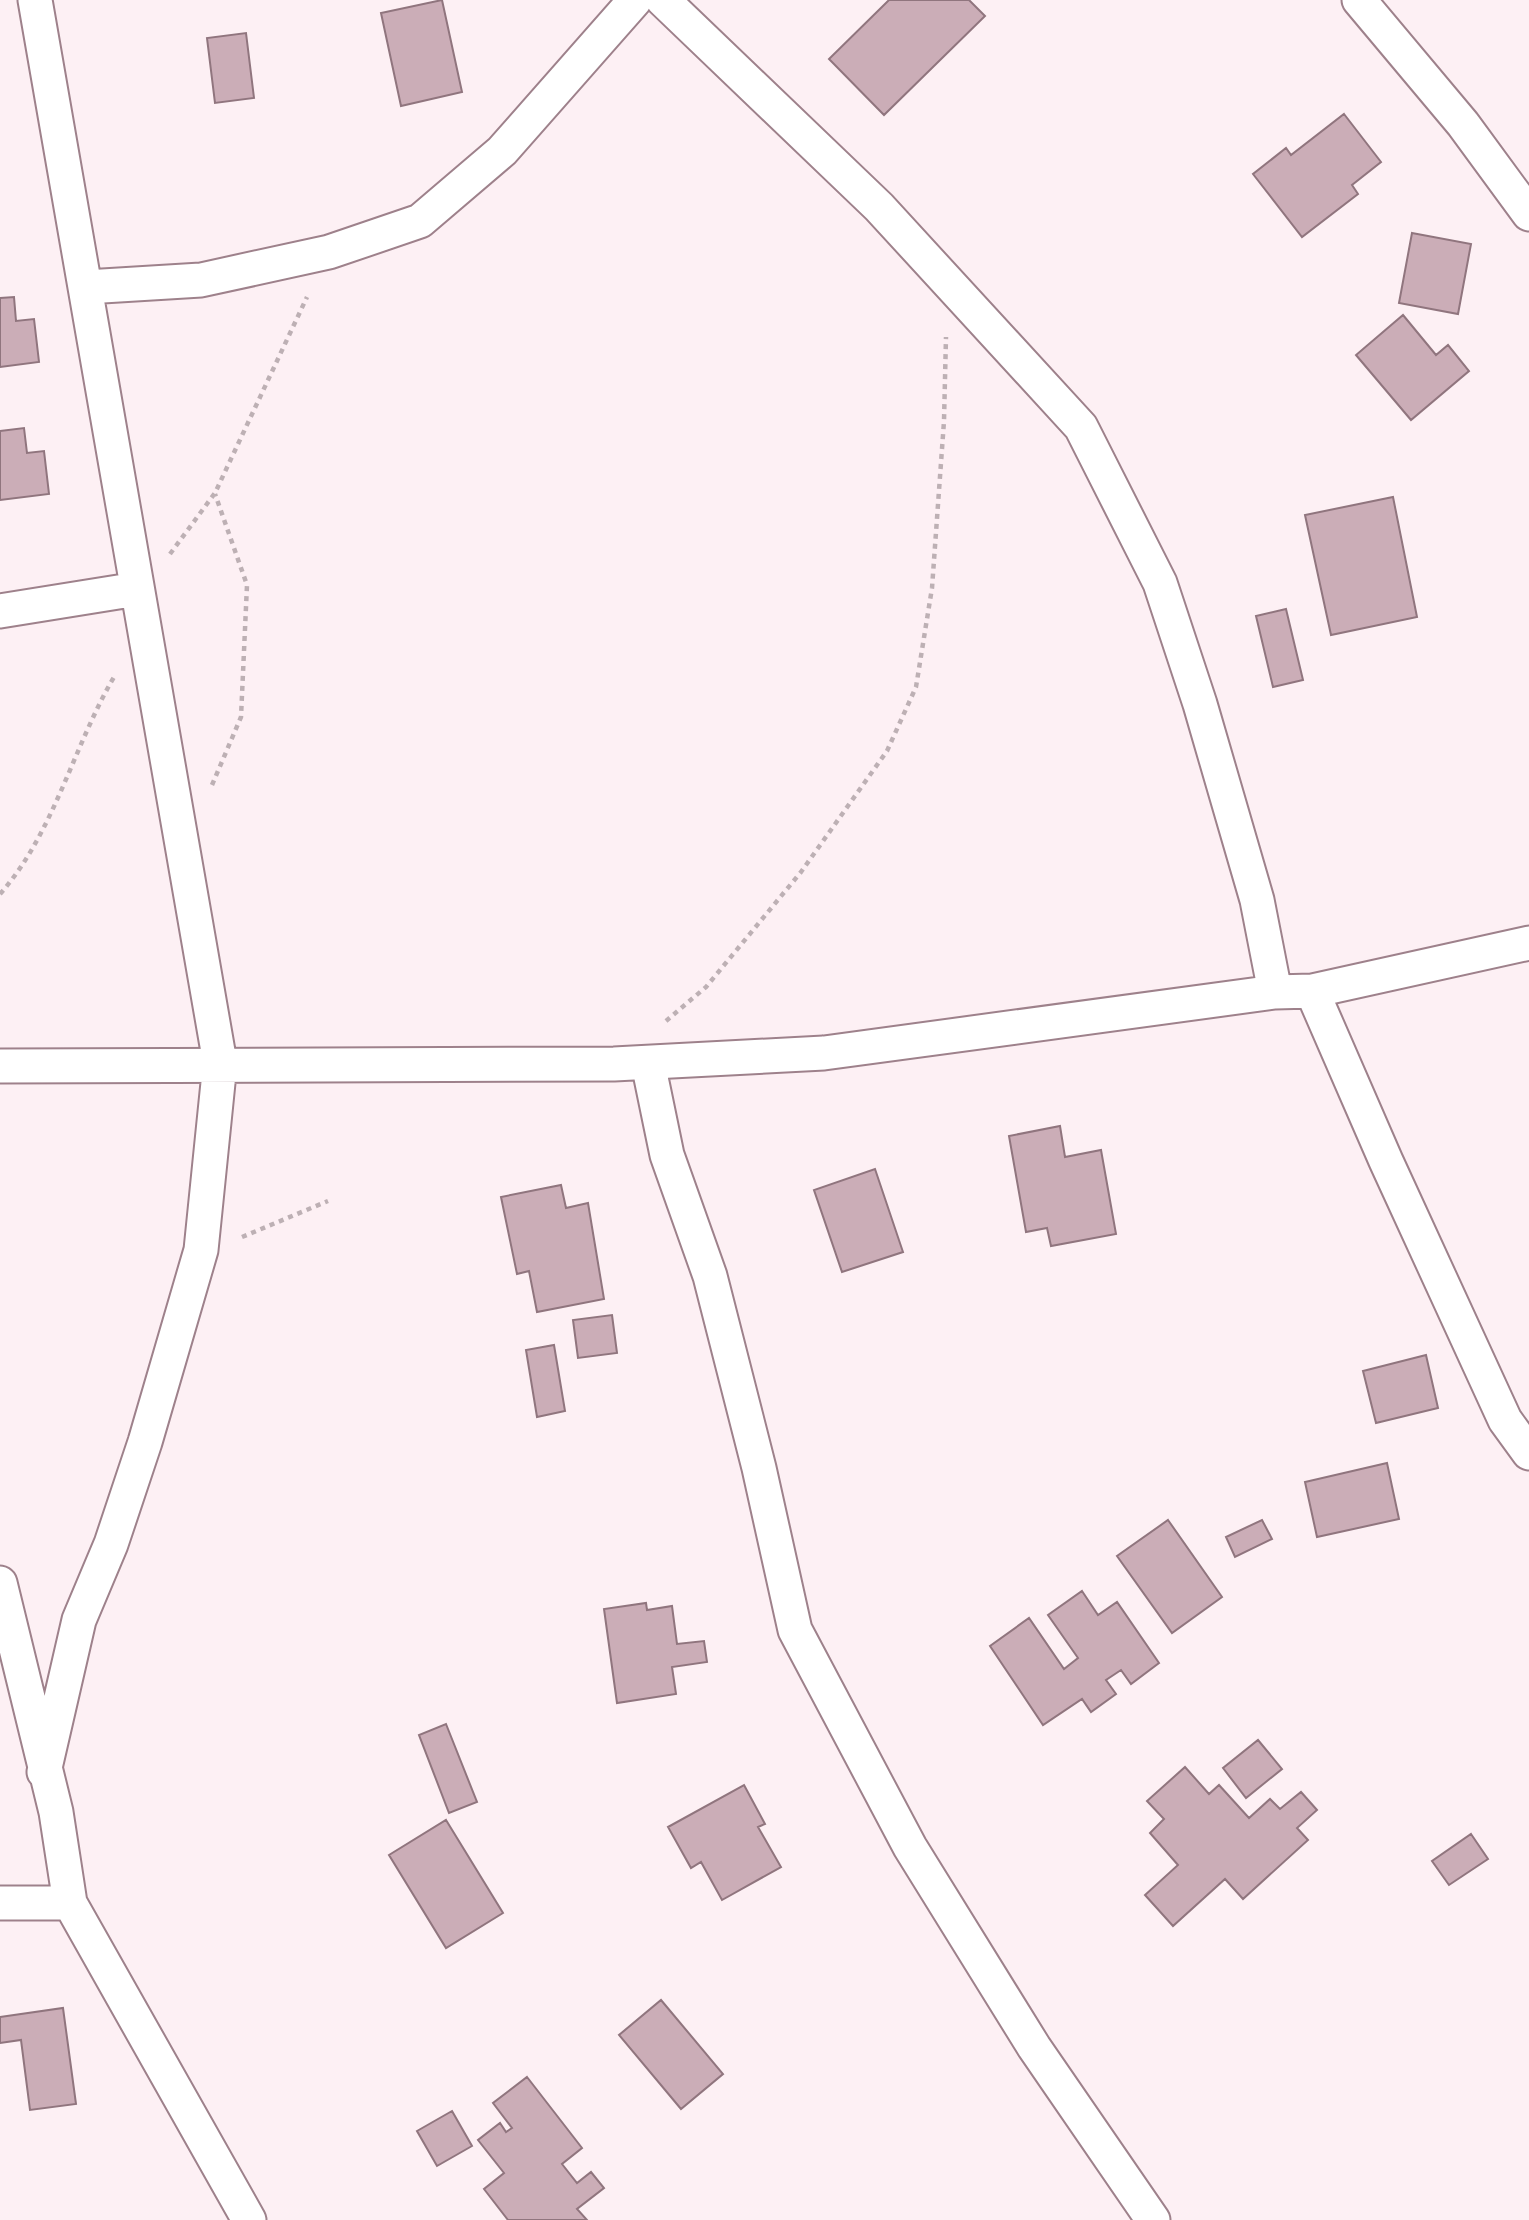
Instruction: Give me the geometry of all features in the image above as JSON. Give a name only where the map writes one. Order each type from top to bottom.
[{"type":"street","points":[[35,0],[220,1063],[201,1250],[145,1442],[111,1544],[79,1619],[44,1772]]},
{"type":"street","points":[[86,287],[201,280],[328,252],[420,221],[502,151],[635,0]]},
{"type":"street","points":[[663,0],[879,207],[947,284],[1081,426],[1160,583],[1200,704],[1257,900],[1275,992]]},
{"type":"street","points":[[1359,0],[1464,124],[1529,214]]},
{"type":"street","points":[[0,611],[140,604]]},
{"type":"street","points":[[0,1066],[220,1063],[614,1064],[824,1053],[1275,992],[1312,991],[1529,943]]},
{"type":"street","points":[[1312,991],[1505,1420],[1529,1453]]},
{"type":"street","points":[[648,1063],[667,1155],[713,1289],[759,1468],[795,1630],[918,1859],[1034,2048],[1153,2220]]},
{"type":"street","points":[[0,1583],[44,1772],[56,1812],[70,1903],[249,2220]]},
{"type":"street","points":[[0,1903],[70,1903]]},
{"type":"path","points":[[0,894],[19,871],[36,843],[140,604],[215,493],[328,252]]},
{"type":"path","points":[[614,1064],[706,987],[801,872],[887,751],[916,687],[932,588],[944,421],[947,284]]},
{"type":"path","points":[[210,789],[241,718],[247,585],[215,493]]},
{"type":"path","points":[[201,1250],[247,1236],[328,1201]]},
{"type":"building","points":[[442,0],[462,92],[401,106],[381,13]]},
{"type":"building","points":[[889,0],[969,0],[985,16],[884,115],[829,59]]},
{"type":"building","points":[[246,33],[254,98],[215,103],[207,38]]},
{"type":"building","points":[[1344,114],[1381,162],[1352,185],[1358,194],[1302,237],[1253,174],[1286,148],[1291,155]]},
{"type":"building","points":[[1412,233],[1471,244],[1458,314],[1399,303]]},
{"type":"building","points":[[14,297],[16,321],[34,319],[39,362],[0,367],[0,298]]},
{"type":"building","points":[[1403,315],[1436,355],[1448,345],[1469,371],[1411,420],[1356,355]]},
{"type":"building","points":[[24,428],[27,453],[44,451],[49,494],[0,500],[0,431]]},
{"type":"building","points":[[1393,497],[1417,617],[1331,635],[1305,515]]},
{"type":"building","points":[[1286,609],[1303,680],[1273,687],[1256,616]]},
{"type":"building","points":[[1060,1126],[1065,1157],[1101,1150],[1116,1234],[1051,1246],[1047,1228],[1026,1232],[1009,1136]]},
{"type":"building","points":[[875,1169],[903,1252],[842,1272],[814,1190]]},
{"type":"building","points":[[561,1185],[566,1208],[588,1203],[604,1299],[537,1312],[529,1271],[517,1274],[501,1197]]},
{"type":"building","points":[[612,1315],[617,1353],[578,1358],[573,1320]]},
{"type":"building","points":[[554,1345],[565,1411],[537,1417],[526,1350]]},
{"type":"building","points":[[1426,1355],[1438,1408],[1376,1423],[1363,1371]]},
{"type":"building","points":[[1387,1463],[1399,1519],[1317,1537],[1305,1482]]},
{"type":"building","points":[[1168,1520],[1222,1597],[1172,1633],[1117,1556]]},
{"type":"building","points":[[1262,1520],[1272,1539],[1235,1557],[1226,1537]]},
{"type":"building","points":[[1082,1591],[1098,1615],[1117,1602],[1159,1663],[1131,1684],[1121,1670],[1106,1680],[1116,1694],[1091,1712],[1082,1699],[1043,1725],[990,1646],[1029,1618],[1064,1669],[1078,1658],[1048,1615]]},
{"type":"building","points":[[646,1603],[647,1610],[672,1606],[677,1644],[704,1641],[707,1662],[672,1667],[676,1694],[617,1703],[604,1609]]},
{"type":"building","points":[[446,1724],[477,1802],[449,1813],[419,1735]]},
{"type":"building","points":[[1258,1740],[1282,1769],[1246,1798],[1223,1768]]},
{"type":"building","points":[[1185,1767],[1209,1794],[1219,1785],[1249,1818],[1270,1799],[1280,1809],[1301,1792],[1317,1810],[1297,1828],[1308,1840],[1243,1899],[1225,1879],[1173,1926],[1145,1895],[1178,1865],[1150,1833],[1164,1819],[1147,1801]]},
{"type":"building","points":[[744,1785],[765,1824],[758,1827],[781,1867],[722,1900],[701,1862],[691,1868],[668,1827]]},
{"type":"building","points":[[446,1820],[503,1913],[446,1948],[389,1855]]},
{"type":"building","points":[[1471,1834],[1488,1859],[1449,1885],[1432,1861]]},
{"type":"building","points":[[661,2000],[723,2074],[681,2109],[619,2035]]},
{"type":"building","points":[[63,2008],[76,2104],[30,2110],[21,2040],[0,2043],[0,2017]]},
{"type":"building","points":[[527,2077],[582,2148],[562,2164],[577,2183],[591,2172],[604,2188],[577,2209],[587,2220],[508,2220],[484,2189],[504,2173],[478,2140],[500,2123],[506,2132],[512,2128],[493,2103]]},
{"type":"building","points":[[452,2111],[472,2146],[437,2166],[417,2131]]}]
